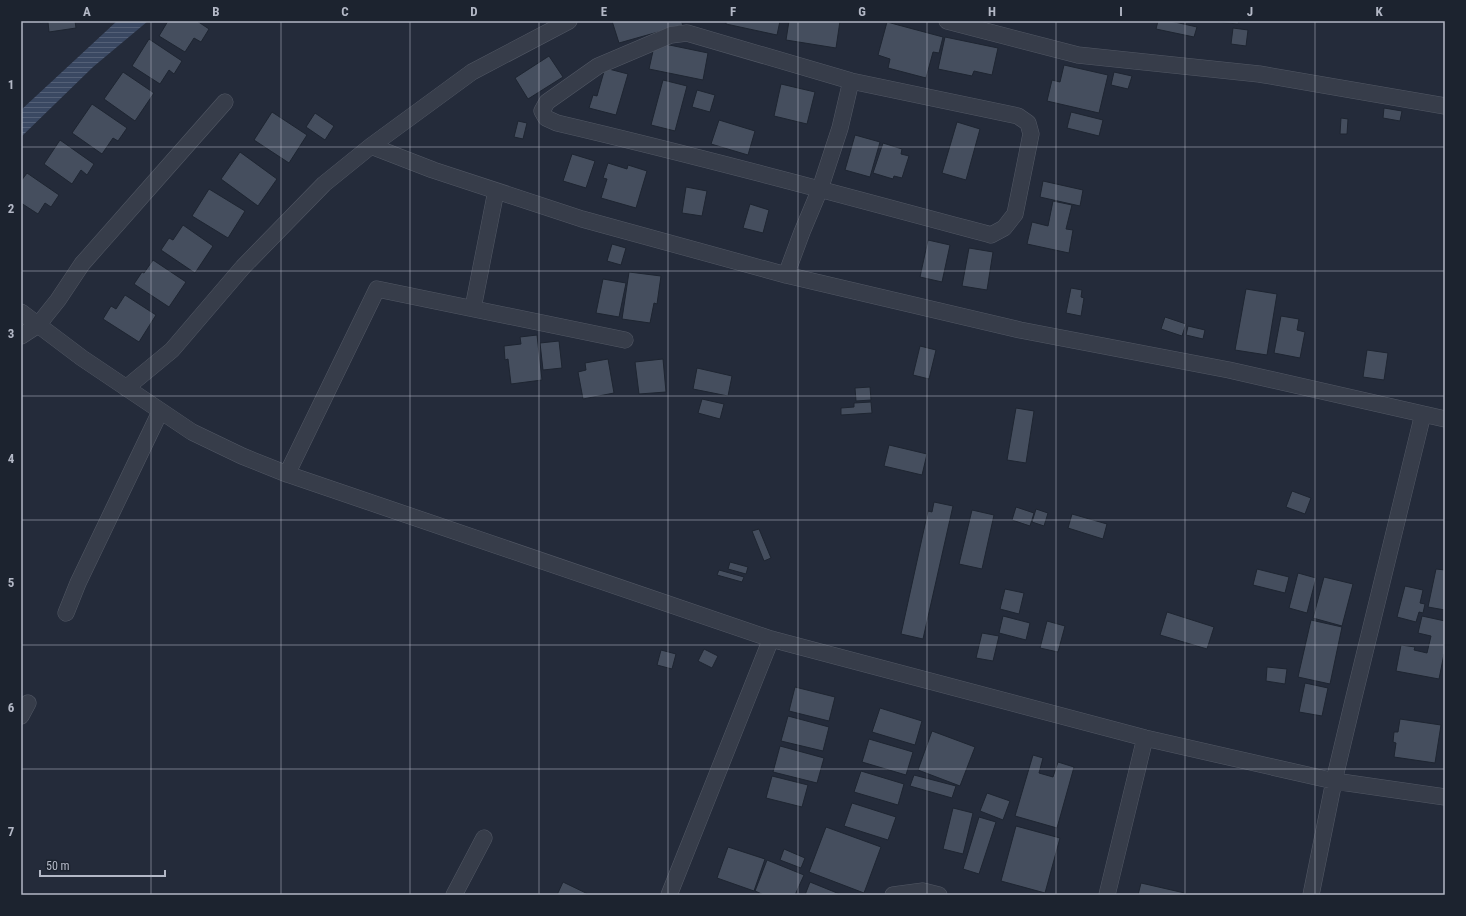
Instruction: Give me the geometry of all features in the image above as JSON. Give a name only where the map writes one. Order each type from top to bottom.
[{"type":"street","points":[[126,388],[172,350],[243,267],[324,184],[371,146],[472,72],[569,21]]},
{"type":"street","points":[[947,21],[1078,55],[1259,74],[1445,106]]},
{"type":"street","points":[[687,33],[851,81],[1018,116],[1028,123],[1031,134],[1015,214],[1004,228],[991,235],[820,189],[639,142],[557,123],[546,118],[542,111],[547,102],[598,66],[671,35],[687,33]]},
{"type":"street","points":[[786,275],[820,189],[840,128],[851,81]]},
{"type":"street","points":[[21,336],[38,325],[58,300],[82,264],[225,102]]},
{"type":"street","points":[[371,146],[433,170],[582,219],[786,275],[1020,330],[1229,370],[1445,419]]},
{"type":"street","points":[[473,308],[496,191]]},
{"type":"street","points":[[287,474],[377,289],[625,340]]},
{"type":"street","points":[[21,312],[82,358],[160,412],[192,432],[242,456],[287,474],[771,639],[1145,738],[1334,781],[1445,797]]},
{"type":"street","points":[[66,613],[160,412]]},
{"type":"street","points":[[1311,895],[1334,781],[1423,414]]},
{"type":"street","points":[[669,895],[771,639]]},
{"type":"street","points":[[1107,895],[1145,738]]},
{"type":"street","points":[[454,895],[484,838]]},
{"type":"street","points":[[893,895],[923,891],[939,895]]},
{"type":"water","points":[[117,21],[148,21],[93,67],[21,137],[21,110]]},
{"type":"building","points":[[40,21],[75,21],[76,28],[49,32],[48,22],[40,23]]},
{"type":"building","points":[[168,21],[197,21],[209,29],[201,42],[194,38],[185,52],[159,36]]},
{"type":"building","points":[[612,21],[681,21],[683,25],[619,43]]},
{"type":"building","points":[[726,21],[780,21],[777,35],[726,24]]},
{"type":"building","points":[[789,21],[840,21],[836,48],[786,40]]},
{"type":"building","points":[[1158,21],[1170,21],[1197,27],[1194,37],[1156,29]]},
{"type":"building","points":[[1208,21],[1239,21],[1238,24]]},
{"type":"building","points":[[887,22],[943,37],[939,53],[933,52],[926,78],[888,68],[890,59],[878,55]]},
{"type":"building","points":[[1233,28],[1248,30],[1246,46],[1231,44]]},
{"type":"building","points":[[945,37],[998,48],[992,75],[974,71],[972,76],[938,69]]},
{"type":"building","points":[[149,39],[182,61],[174,74],[169,70],[160,84],[132,66]]},
{"type":"building","points":[[655,42],[708,53],[703,80],[649,69]]},
{"type":"building","points":[[549,56],[563,77],[528,99],[515,78]]},
{"type":"building","points":[[1064,65],[1108,75],[1099,113],[1047,101],[1052,80],[1060,82]]},
{"type":"building","points":[[605,68],[628,74],[616,115],[589,108],[593,95],[597,96]]},
{"type":"building","points":[[123,72],[154,93],[135,121],[104,99]]},
{"type":"building","points":[[1114,72],[1132,76],[1128,89],[1111,85]]},
{"type":"building","points":[[663,80],[687,86],[675,131],[651,125]]},
{"type":"building","points":[[781,84],[815,92],[807,124],[774,116]]},
{"type":"building","points":[[697,90],[715,95],[710,112],[692,107]]},
{"type":"building","points":[[92,104],[127,128],[118,141],[113,138],[102,154],[72,133]]},
{"type":"building","points":[[1384,108],[1402,111],[1400,121],[1383,118]]},
{"type":"building","points":[[272,112],[307,135],[289,163],[254,140]]},
{"type":"building","points":[[1071,112],[1103,120],[1099,136],[1067,128]]},
{"type":"building","points":[[315,113],[334,126],[325,140],[306,127]]},
{"type":"building","points":[[1341,118],[1348,119],[1347,134],[1340,134]]},
{"type":"building","points":[[719,120],[755,131],[748,155],[711,144]]},
{"type":"building","points":[[518,121],[527,123],[523,139],[514,137]]},
{"type":"building","points":[[957,122],[980,129],[966,180],[942,173]]},
{"type":"building","points":[[855,135],[880,142],[870,177],[845,170]]},
{"type":"building","points":[[60,140],[94,164],[87,175],[81,170],[72,184],[44,164]]},
{"type":"building","points":[[883,143],[902,149],[901,154],[909,156],[902,178],[894,176],[893,179],[873,173]]},
{"type":"building","points":[[240,152],[277,179],[258,206],[221,179]]},
{"type":"building","points":[[572,154],[595,161],[586,188],[563,181]]},
{"type":"building","points":[[608,163],[627,169],[628,165],[647,171],[636,208],[601,198],[607,179],[603,178]]},
{"type":"building","points":[[27,173],[59,195],[51,207],[45,203],[38,214],[21,203],[21,181]]},
{"type":"building","points":[[1043,181],[1083,190],[1080,206],[1040,197]]},
{"type":"building","points":[[686,187],[707,191],[702,216],[682,213]]},
{"type":"building","points":[[209,189],[245,211],[228,238],[192,216]]},
{"type":"building","points":[[1053,201],[1072,205],[1066,229],[1073,230],[1069,253],[1027,244],[1032,222],[1048,226]]},
{"type":"building","points":[[750,204],[769,210],[763,233],[743,228]]},
{"type":"building","points":[[183,225],[213,246],[195,273],[161,250],[169,238],[173,240]]},
{"type":"building","points":[[928,240],[950,245],[942,282],[920,277]]},
{"type":"building","points":[[612,244],[626,248],[621,265],[607,261]]},
{"type":"building","points":[[969,248],[993,252],[987,290],[962,286]]},
{"type":"building","points":[[153,260],[186,282],[169,307],[134,284]]},
{"type":"building","points":[[629,272],[661,276],[657,304],[654,303],[650,323],[622,319]]},
{"type":"building","points":[[603,279],[626,283],[619,317],[596,313]]},
{"type":"building","points":[[1071,288],[1082,290],[1081,297],[1084,298],[1081,316],[1066,313]]},
{"type":"building","points":[[1246,289],[1277,294],[1267,355],[1235,350]]},
{"type":"building","points":[[125,295],[156,315],[139,342],[103,319],[111,306],[116,309]]},
{"type":"building","points":[[1281,316],[1299,319],[1297,330],[1305,332],[1300,358],[1274,353]]},
{"type":"building","points":[[1165,317],[1186,324],[1182,336],[1161,329]]},
{"type":"building","points":[[1188,326],[1205,330],[1203,339],[1186,335]]},
{"type":"building","points":[[537,335],[542,380],[511,384],[508,359],[505,360],[504,346],[521,344],[520,337]]},
{"type":"building","points":[[559,341],[562,368],[543,370],[540,343]]},
{"type":"building","points":[[920,346],[936,350],[929,379],[913,375]]},
{"type":"building","points":[[1367,350],[1388,353],[1384,380],[1363,377]]},
{"type":"building","points":[[608,359],[614,393],[583,399],[578,372],[586,370],[585,363]]},
{"type":"building","points":[[663,359],[666,392],[639,394],[635,362]]},
{"type":"building","points":[[697,368],[732,376],[728,396],[693,389]]},
{"type":"building","points":[[870,387],[871,400],[856,401],[855,388]]},
{"type":"building","points":[[702,399],[724,404],[720,419],[698,413]]},
{"type":"building","points":[[871,402],[872,413],[841,415],[841,408],[854,407],[854,403]]},
{"type":"building","points":[[1016,408],[1034,411],[1026,463],[1007,460]]},
{"type":"building","points":[[889,445],[927,454],[922,475],[884,466]]},
{"type":"building","points":[[1292,491],[1311,498],[1305,514],[1286,507]]},
{"type":"building","points":[[934,502],[953,506],[923,639],[901,634],[928,511],[932,512]]},
{"type":"building","points":[[1016,507],[1034,513],[1030,526],[1012,520]]},
{"type":"building","points":[[1036,509],[1048,513],[1044,526],[1032,522]]},
{"type":"building","points":[[972,510],[994,515],[982,569],[959,564]]},
{"type":"building","points":[[1072,514],[1107,524],[1103,539],[1068,528]]},
{"type":"building","points":[[759,529],[771,558],[764,561],[752,531]]},
{"type":"building","points":[[730,562],[748,567],[746,574],[728,569]]},
{"type":"building","points":[[1257,569],[1289,577],[1285,593],[1253,585]]},
{"type":"building","points":[[1436,569],[1445,570],[1445,610],[1428,607]]},
{"type":"building","points":[[719,570],[744,577],[742,582],[717,575]]},
{"type":"building","points":[[1298,573],[1316,578],[1307,613],[1289,608]]},
{"type":"building","points":[[1324,577],[1353,584],[1342,626],[1313,618]]},
{"type":"building","points":[[1405,586],[1423,590],[1420,603],[1425,604],[1423,613],[1419,612],[1416,622],[1397,617]]},
{"type":"building","points":[[1005,589],[1024,593],[1019,614],[1000,609]]},
{"type":"building","points":[[1167,612],[1214,627],[1207,649],[1160,635]]},
{"type":"building","points":[[1003,616],[1030,623],[1026,640],[999,633]]},
{"type":"building","points":[[1422,616],[1445,621],[1445,655],[1444,654],[1439,679],[1396,671],[1401,645],[1415,647],[1414,650],[1427,653],[1431,636],[1418,633]]},
{"type":"building","points":[[1311,620],[1342,627],[1330,684],[1298,677]]},
{"type":"building","points":[[1047,621],[1065,626],[1058,652],[1040,648]]},
{"type":"building","points":[[982,633],[999,636],[993,661],[976,658]]},
{"type":"building","points":[[704,649],[718,656],[712,668],[698,661]]},
{"type":"building","points":[[661,650],[676,654],[672,669],[657,665]]},
{"type":"building","points":[[1267,667],[1287,669],[1285,684],[1266,681]]},
{"type":"building","points":[[1305,683],[1328,688],[1322,716],[1299,712]]},
{"type":"building","points":[[795,687],[835,697],[829,721],[789,711]]},
{"type":"building","points":[[880,708],[922,721],[915,745],[872,732]]},
{"type":"building","points":[[788,716],[829,727],[823,751],[781,741]]},
{"type":"building","points":[[1400,719],[1441,725],[1435,763],[1394,757],[1396,743],[1393,742],[1394,732],[1398,732]]},
{"type":"building","points":[[932,731],[975,747],[960,786],[918,770]]},
{"type":"building","points":[[869,739],[913,752],[906,775],[862,762]]},
{"type":"building","points":[[780,746],[824,758],[817,783],[773,772]]},
{"type":"building","points":[[1033,755],[1043,758],[1039,773],[1053,777],[1058,762],[1074,767],[1057,828],[1015,816]]},
{"type":"building","points":[[861,771],[904,784],[898,805],[854,792]]},
{"type":"building","points":[[914,775],[956,786],[952,798],[910,786]]},
{"type":"building","points":[[772,776],[808,785],[802,807],[766,798]]},
{"type":"building","points":[[987,793],[1010,801],[1003,820],[980,811]]},
{"type":"building","points":[[852,803],[896,817],[888,840],[844,826]]},
{"type":"building","points":[[953,808],[973,813],[963,854],[943,849]]},
{"type":"building","points":[[979,817],[996,822],[979,874],[963,869]]},
{"type":"building","points":[[1016,826],[1060,838],[1045,893],[1001,881]]},
{"type":"building","points":[[826,827],[881,847],[864,893],[809,872]]},
{"type":"building","points":[[728,847],[765,859],[754,891],[717,878]]},
{"type":"building","points":[[784,849],[805,858],[801,868],[780,860]]},
{"type":"building","points":[[767,860],[804,875],[795,895],[764,895],[755,891]]},
{"type":"building","points":[[563,882],[590,895],[557,895]]},
{"type":"building","points":[[810,882],[842,895],[805,895]]},
{"type":"building","points":[[1141,883],[1189,894],[1189,895],[1138,895]]}]
